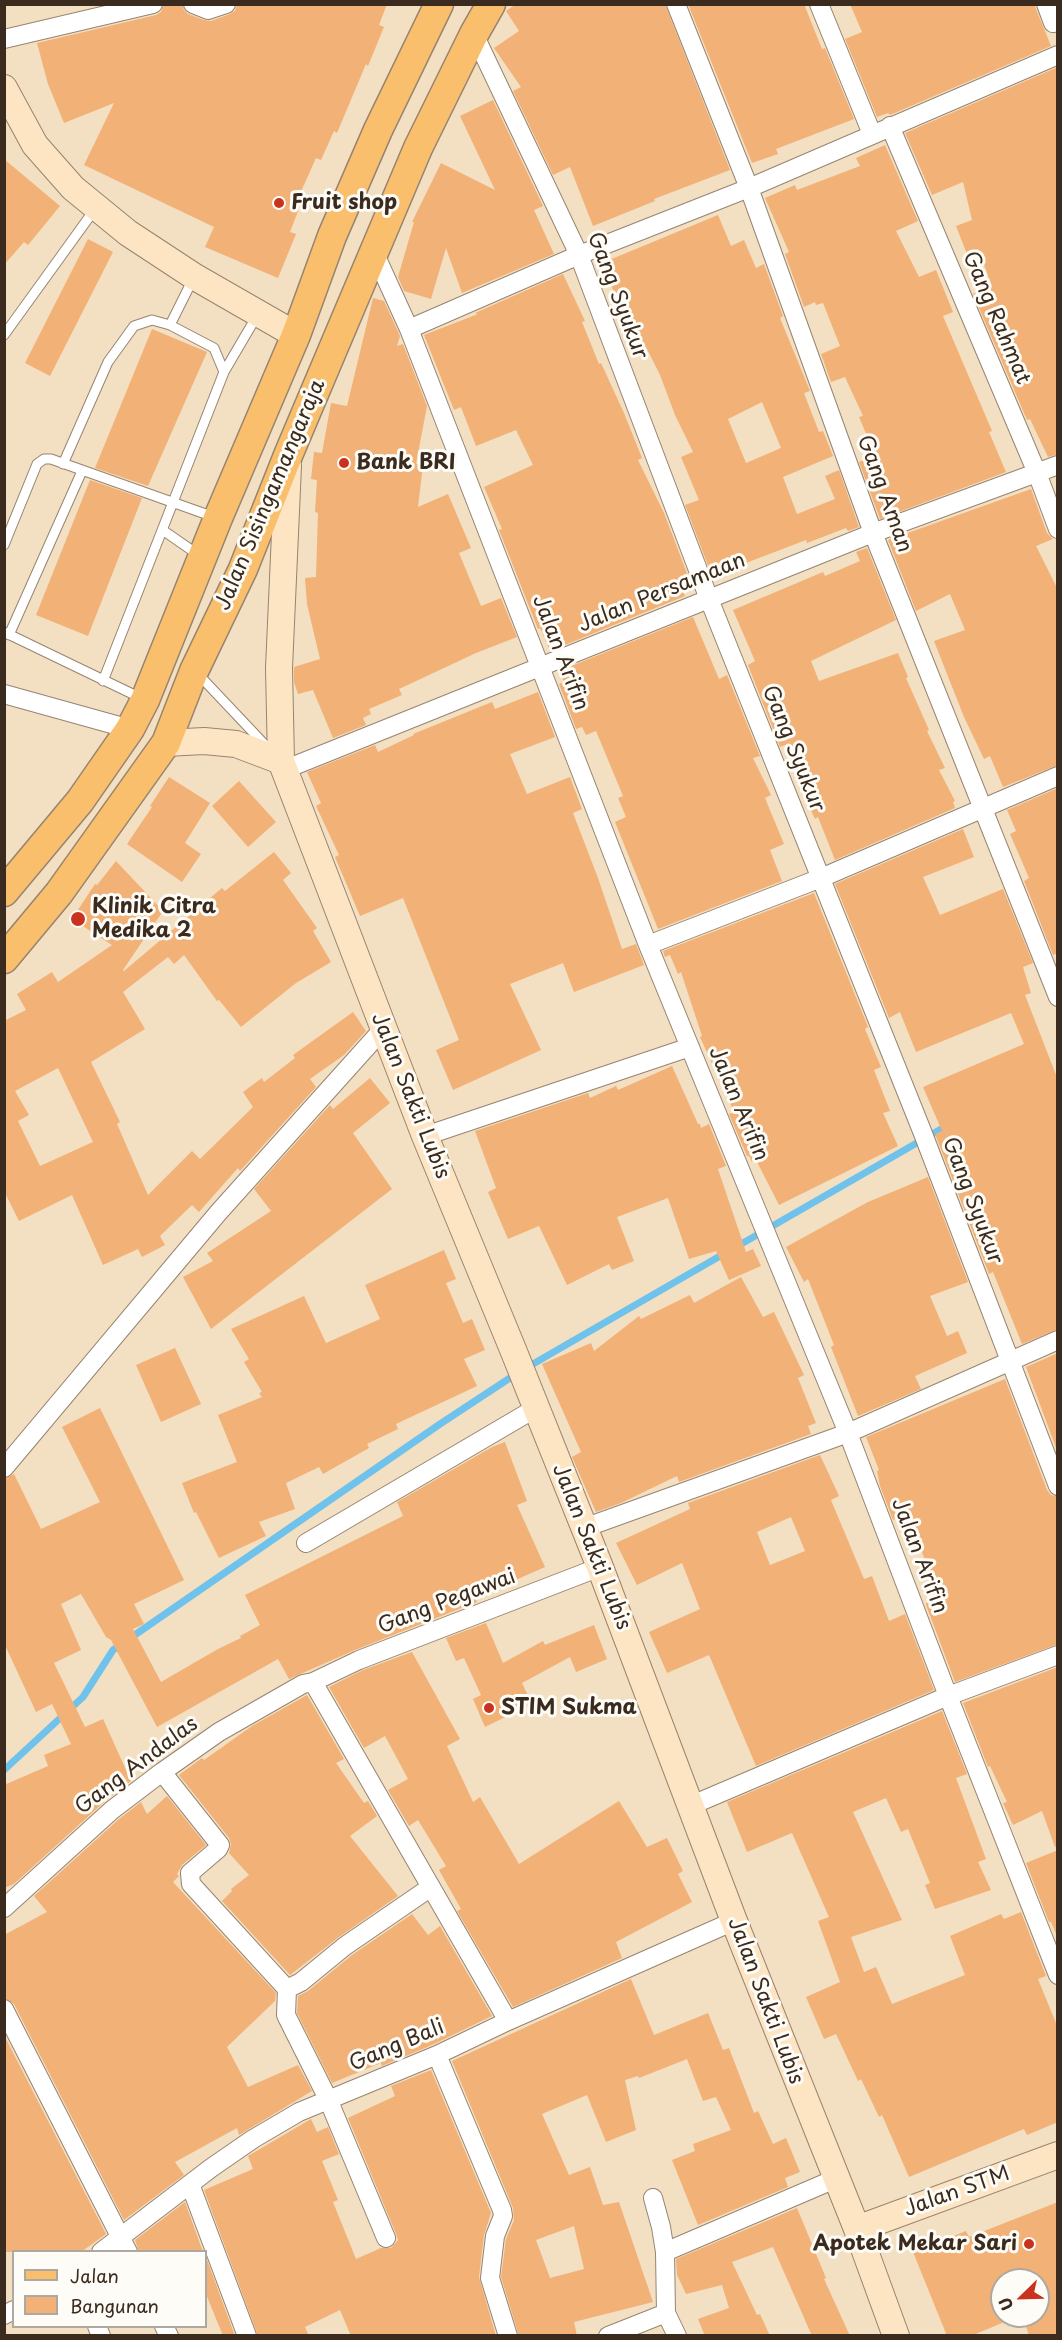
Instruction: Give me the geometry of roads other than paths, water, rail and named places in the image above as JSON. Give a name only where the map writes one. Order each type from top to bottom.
[{"type":"main road","name":"Jalan Sisingamangaraja","points":[[4,892],[80,801],[130,729],[145,700],[218,518],[296,335],[333,236],[378,130],[439,4]]},
{"type":"main road","name":"Jalan Sisingamangaraja","points":[[4,959],[59,893],[166,743],[194,670],[243,569],[289,453],[418,148],[491,4]]},
{"type":"street","points":[[4,39],[153,4]]},
{"type":"street","points":[[193,4],[208,10],[226,4]]},
{"type":"street","name":"Gang Aman","points":[[676,4],[749,188],[873,533],[1058,997]]},
{"type":"street","points":[[819,4],[872,134]]},
{"type":"street","points":[[1046,4],[1056,26]]},
{"type":"street","name":"Gang Syukur","points":[[474,34],[579,255],[709,599],[922,1131],[1058,1486]]},
{"type":"street","points":[[409,329],[579,255],[749,188],[1058,55]]},
{"type":"street","points":[[4,88],[35,145],[73,188],[128,232],[195,277],[296,335]]},
{"type":"street","name":"Gang Rahmat","points":[[890,126],[1037,473],[1058,529]]},
{"type":"street","name":"Jalan Arifin","points":[[374,252],[409,329],[648,945],[848,1433],[1058,1975]]},
{"type":"street","name":"Jalan Sakti Lubis","points":[[289,453],[279,668],[284,765],[424,1137],[514,1352],[600,1567],[734,1921],[896,2336]]},
{"type":"street","name":"Jalan Persamaan","points":[[284,765],[541,666],[873,533],[1058,465]]},
{"type":"street","points":[[4,694],[130,729]]},
{"type":"street","points":[[166,743],[204,741],[236,744],[284,765]]},
{"type":"street","points":[[648,945],[821,878],[1058,776]]},
{"type":"street","points":[[4,1468],[218,1214],[383,1029]]},
{"type":"street","points":[[424,1137],[690,1047]]},
{"type":"street","points":[[584,1528],[848,1433],[1058,1340]]},
{"type":"street","points":[[306,1543],[534,1403]]},
{"type":"street","name":"Gang Pegawai","points":[[313,1683],[359,1660],[600,1567]]},
{"type":"street","points":[[692,1806],[948,1696],[1058,1655]]},
{"type":"street","points":[[313,1683],[508,2021]]},
{"type":"street","name":"Gang Andalas","points":[[4,1908],[112,1810],[162,1772],[219,1732],[303,1684],[313,1683]]},
{"type":"street","points":[[162,1772],[220,1845],[218,1850],[190,1873],[191,1884],[287,1989],[286,2015],[328,2099],[386,2238]]},
{"type":"street","points":[[287,1989],[301,1982],[345,1946],[431,1887]]},
{"type":"street","name":"Gang Bali","points":[[107,2250],[124,2244],[190,2184],[253,2139],[328,2099],[438,2055],[508,2021],[734,1921]]},
{"type":"street","points":[[4,2009],[124,2244]]},
{"type":"street","points":[[438,2055],[502,2210],[503,2216],[495,2236],[490,2278],[508,2336]]},
{"type":"street","name":"Jalan STM","points":[[856,2229],[1058,2155]]},
{"type":"street","points":[[665,2252],[835,2179]]},
{"type":"street","points":[[190,2184],[247,2336]]},
{"type":"street","points":[[653,2198],[665,2252],[666,2313],[677,2336]]},
{"type":"street","points":[[608,2336],[666,2313]]},
{"type":"lane","points":[[4,335],[96,207]]},
{"type":"lane","points":[[170,326],[195,277]]},
{"type":"lane","points":[[103,681],[164,531],[224,372],[259,314]]},
{"type":"lane","points":[[63,464],[108,362],[134,326],[152,320],[170,326],[213,348],[224,372]]},
{"type":"lane","points":[[4,545],[37,464],[44,459],[51,459],[218,518]]},
{"type":"lane","points":[[82,471],[7,633],[145,700]]},
{"type":"lane","points":[[164,531],[202,558]]},
{"type":"lane","points":[[194,670],[284,765]]},
{"type":"waterway","points":[[736,1247],[948,1125]]},
{"type":"waterway","points":[[526,1368],[727,1252]]},
{"type":"waterway","points":[[4,1770],[83,1697],[113,1650],[516,1374]]},
{"type":"place","name":"Fruit shop","points":[[279,203]]},
{"type":"place","name":"Bank BRI","points":[[344,463]]},
{"type":"place","name":"Klinik Citra Medika 2","points":[[78,919]]},
{"type":"place","name":"STIM Sukma","points":[[489,1708]]},
{"type":"place","name":"Apotek Mekar Sari","points":[[1029,2244]]}]
